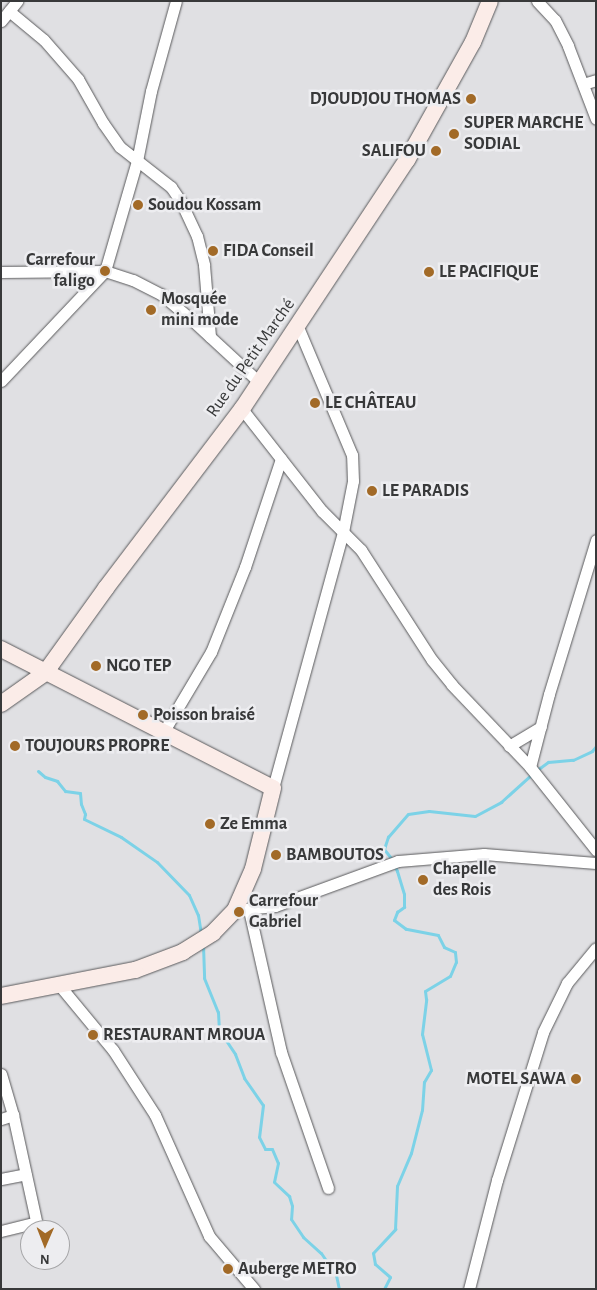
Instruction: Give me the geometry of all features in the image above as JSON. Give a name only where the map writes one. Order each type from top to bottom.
[{"type":"street","points":[[1,381],[105,272],[137,162],[151,91],[176,1]]},
{"type":"street","name":"Rue du Petit Marché","points":[[1,704],[45,673],[106,588],[242,409],[407,160],[473,42],[490,1]]},
{"type":"street","points":[[537,1],[555,20],[568,46],[596,119]]},
{"type":"street","points":[[1,21],[13,6],[65,63],[87,92],[103,123],[120,147],[171,187],[197,236],[204,266],[210,337]]},
{"type":"street","points":[[583,84],[596,80]]},
{"type":"street","points":[[1,272],[105,272],[133,280],[161,294],[260,383]]},
{"type":"street","points":[[298,327],[352,455],[352,481],[343,532],[273,788],[242,910],[281,1052],[328,1188]]},
{"type":"street","points":[[242,409],[322,511],[361,550],[447,679],[533,771],[596,850]]},
{"type":"street","points":[[164,731],[211,652],[245,567],[281,460]]},
{"type":"street","points":[[533,771],[541,728],[596,540]]},
{"type":"street","points":[[1,649],[273,788]]},
{"type":"street","points":[[509,746],[541,728]]},
{"type":"street","points":[[1,996],[135,970],[183,952],[213,933],[242,910],[275,906],[394,863],[484,854],[596,863]]},
{"type":"street","points":[[468,1289],[497,1180],[543,1032],[568,983],[596,948]]},
{"type":"street","points":[[60,986],[113,1050],[154,1115],[209,1236],[254,1289]]},
{"type":"street","points":[[1,1074],[13,1115],[36,1220]]},
{"type":"street","points":[[1,1119],[13,1115]]},
{"type":"street","points":[[1,1179],[26,1174]]},
{"type":"street","points":[[1,1230],[20,1228]]},
{"type":"waterway","points":[[537,770],[548,762],[573,760],[592,751],[596,746]]},
{"type":"waterway","points":[[38,771],[45,777],[57,781],[65,791],[80,793],[81,804],[85,814],[84,819],[121,837],[157,862],[189,895],[198,915],[201,934]]},
{"type":"waterway","points":[[384,1289],[390,1277],[375,1264],[373,1253],[395,1229],[397,1186],[411,1153],[422,1110],[424,1082],[431,1070],[422,1034],[426,999],[425,991],[450,976],[456,962],[455,952],[444,947],[438,935],[406,929],[394,920],[397,912],[404,907],[404,894],[397,871],[384,849],[388,837],[408,814],[429,811],[475,816],[501,802],[532,774]]},
{"type":"waterway","points":[[203,945],[204,978],[218,1012],[219,1030],[235,1054],[244,1078],[263,1105],[259,1137],[265,1149],[272,1149],[278,1163],[274,1182],[289,1196],[292,1206],[291,1219],[303,1237],[321,1253],[336,1275],[339,1289]]},
{"type":"place","name":"DJOUDJOU THOMAS","points":[[471,99]]},
{"type":"place","name":"SUPER MARCHE SODIAL","points":[[454,134]]},
{"type":"place","name":"SALIFOU","points":[[436,151]]},
{"type":"place","name":"Soudou Kossam","points":[[138,205]]},
{"type":"place","name":"FIDA Conseil","points":[[213,251]]},
{"type":"place","name":"Carrefour faligo","points":[[105,271]]},
{"type":"place","name":"LE PACIFIQUE","points":[[429,272]]},
{"type":"place","name":"Mosquée mini mode","points":[[151,310]]},
{"type":"place","name":"LE CHÂTEAU","points":[[315,403]]},
{"type":"place","name":"LE PARADIS","points":[[372,491]]},
{"type":"place","name":"NGO TEP","points":[[96,666]]},
{"type":"place","name":"Poisson braisé","points":[[143,715]]},
{"type":"place","name":"TOUJOURS PROPRE","points":[[15,746]]},
{"type":"place","name":"Ze Emma","points":[[210,824]]},
{"type":"place","name":"BAMBOUTOS","points":[[276,855]]},
{"type":"place","name":"Chapelle des Rois","points":[[423,880]]},
{"type":"place","name":"Carrefour Gabriel","points":[[239,912]]},
{"type":"place","name":"RESTAURANT MROUA","points":[[93,1035]]},
{"type":"place","name":"MOTEL SAWA","points":[[576,1079]]},
{"type":"place","name":"Auberge METRO","points":[[228,1269]]}]
